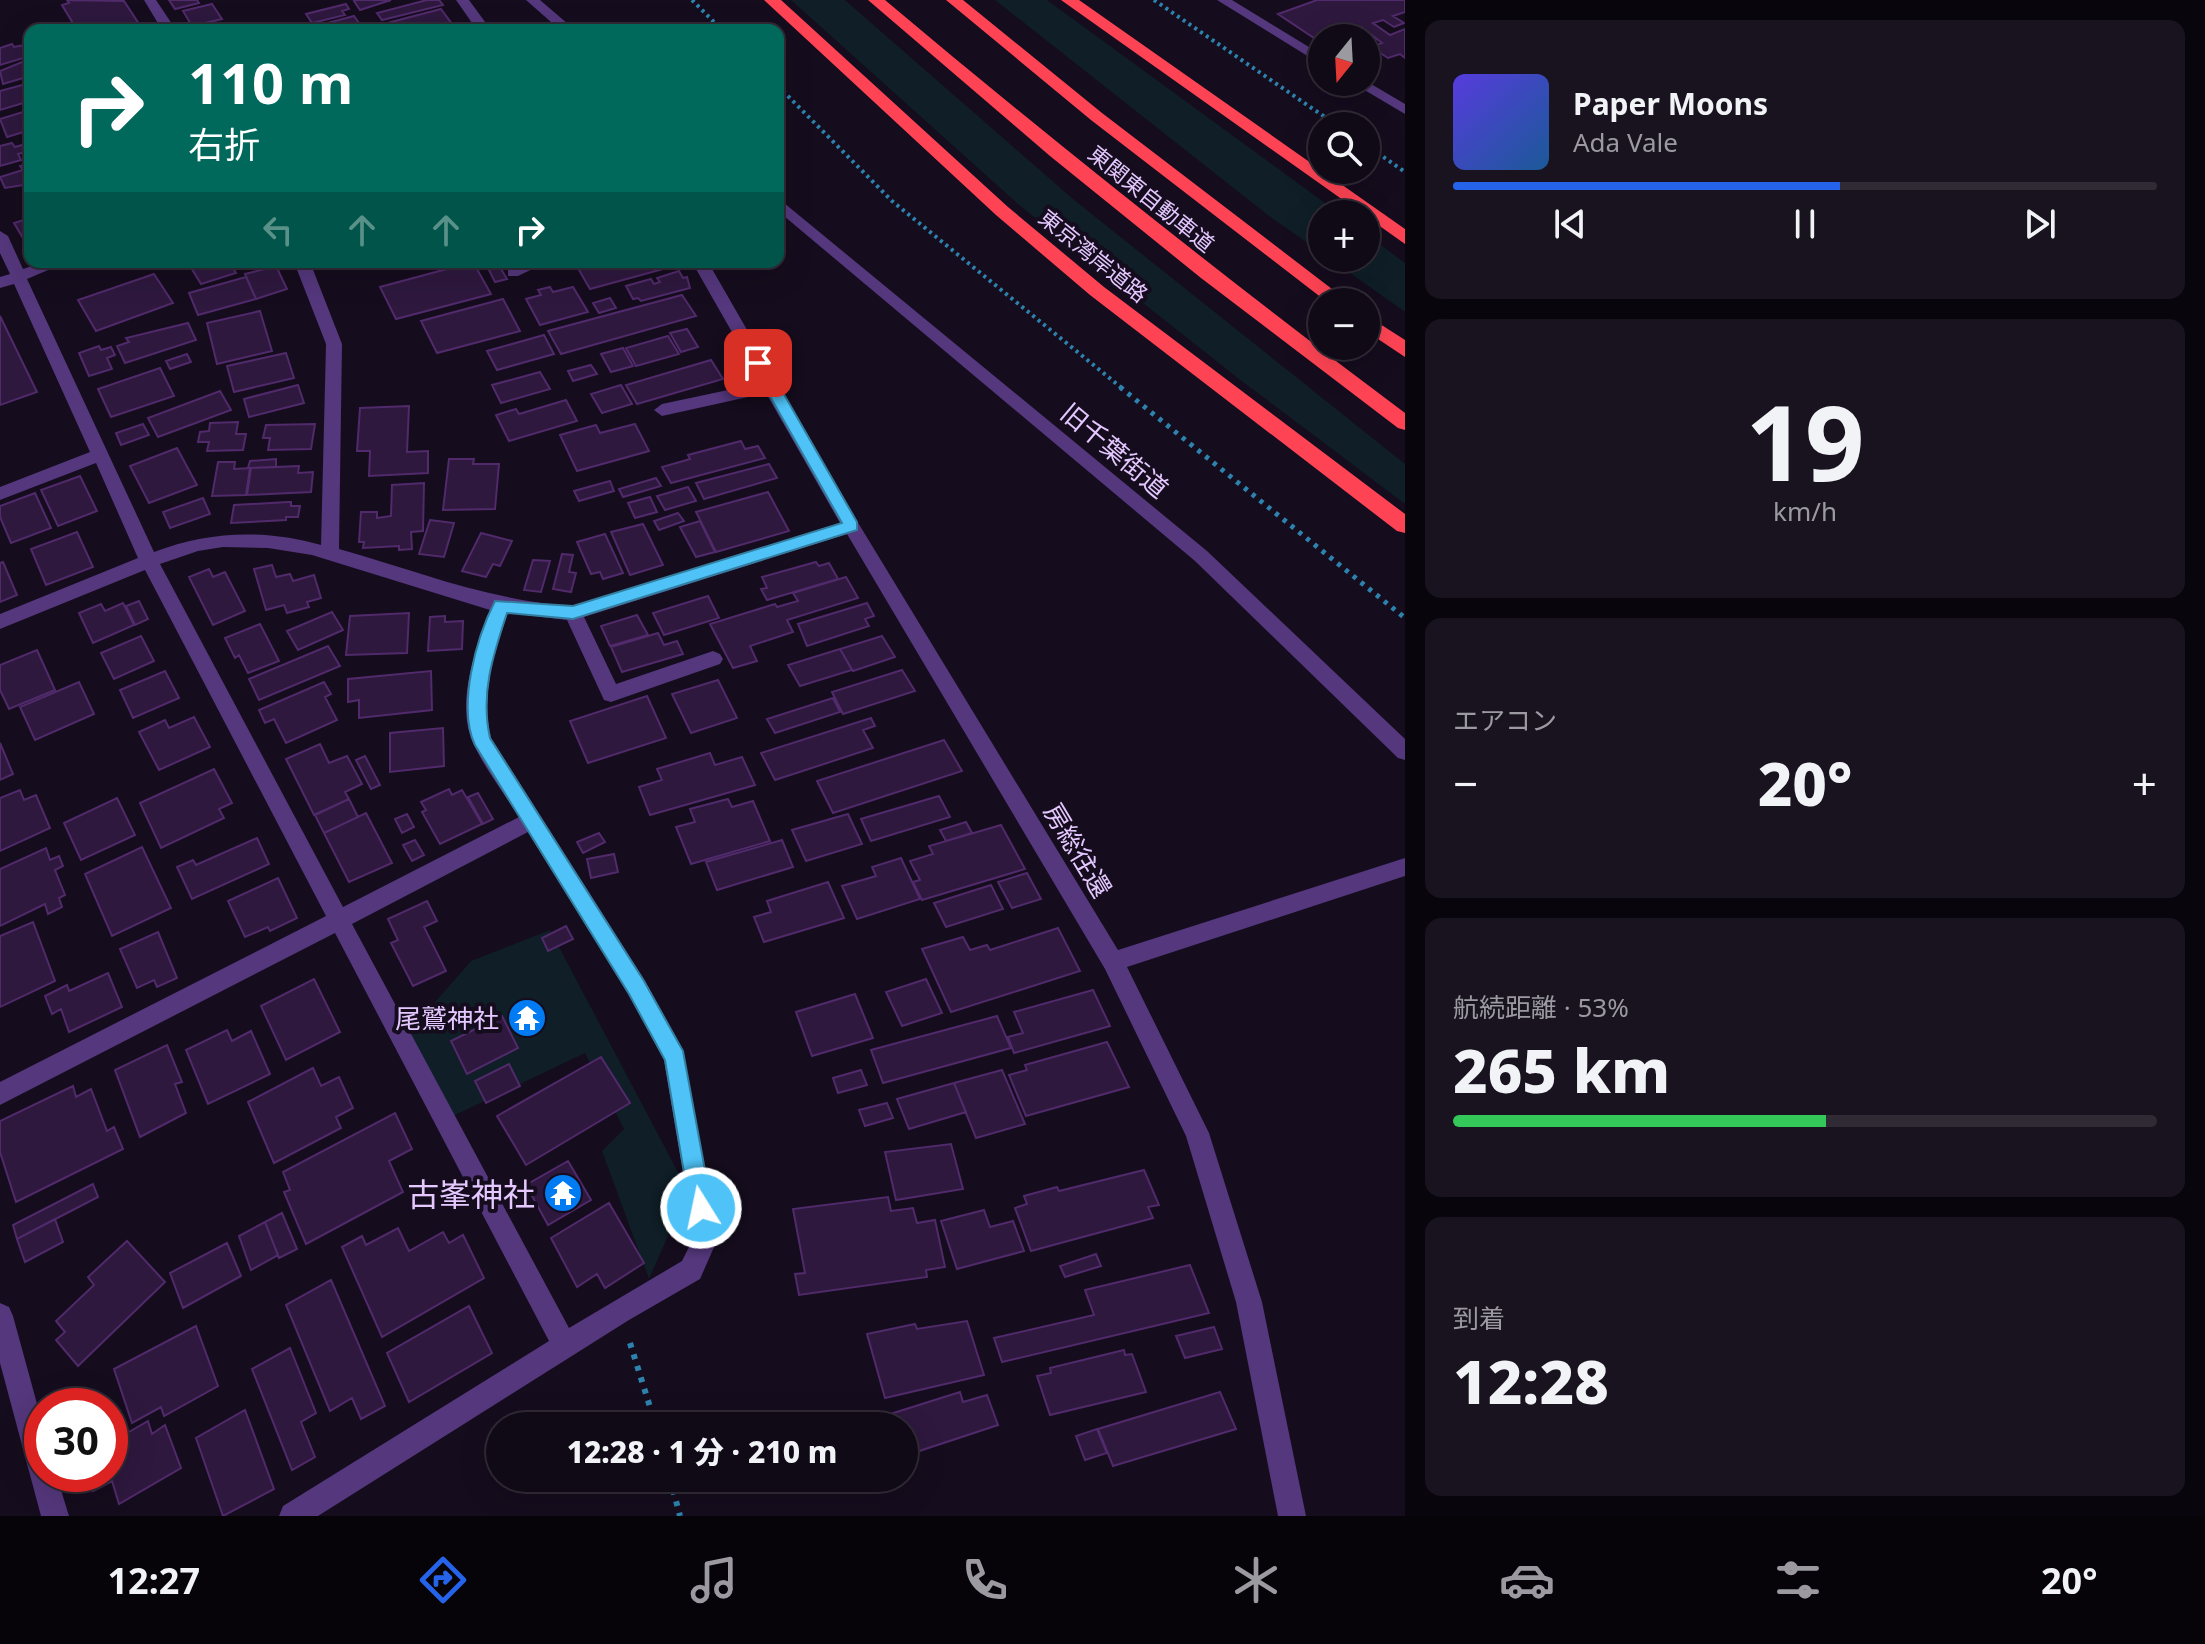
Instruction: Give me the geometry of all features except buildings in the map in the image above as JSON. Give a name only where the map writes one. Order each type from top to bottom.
[{"type":"highway","name":"東京湾岸道路","points":[[772,0],[1002,211],[1097,291],[1405,525]]},
{"type":"highway","name":"東関東自動車道","points":[[876,0],[1196,265],[1405,423]]},
{"type":"highway","name":"東関東自動車道","points":[[954,0],[1192,192],[1321,288]]},
{"type":"highway","points":[[1069,0],[1405,236]]},
{"type":"highway","points":[[1380,331],[1405,350]]},
{"type":"street","points":[[150,0],[165,24]]},
{"type":"street","points":[[462,0],[480,24]]},
{"type":"street","points":[[532,0],[561,24]]},
{"type":"street","points":[[1223,0],[1308,52]]},
{"type":"street","points":[[1380,95],[1405,110]]},
{"type":"street","name":"旧千葉街道","points":[[784,208],[1201,556],[1405,752]]},
{"type":"street","points":[[0,236],[9,279],[100,455],[149,561],[565,1346]]},
{"type":"street","points":[[9,279],[41,268]]},
{"type":"street","points":[[304,268],[334,344],[330,555]]},
{"type":"street","points":[[513,272],[523,268]]},
{"type":"street","name":"房総往還","points":[[703,268],[851,526],[1113,962],[1197,1133],[1249,1302],[1292,1516]]},
{"type":"street","points":[[662,410],[771,386]]},
{"type":"street","points":[[0,494],[100,455]]},
{"type":"street","points":[[0,622],[149,561],[193,545],[221,540],[270,541],[330,555],[501,605],[573,613],[851,526]]},
{"type":"street","points":[[293,1516],[620,1311],[691,1270],[706,1238],[675,1058],[637,988],[482,740],[475,710],[485,652],[501,605]]},
{"type":"street","points":[[573,613],[611,694],[713,659]]},
{"type":"street","points":[[0,1094],[531,821]]},
{"type":"street","points":[[1113,962],[1405,867]]},
{"type":"street","points":[[0,1316],[24,1403]]},
{"type":"street","points":[[48,1492],[55,1516]]},
{"type":"path","points":[[692,0],[716,24]]},
{"type":"path","points":[[1154,0],[1318,112]]},
{"type":"path","points":[[784,92],[892,201],[1405,618]]},
{"type":"path","points":[[1380,155],[1405,172]]},
{"type":"path","points":[[620,1311],[652,1412]]},
{"type":"path","points":[[674,1492],[680,1516]]},
{"type":"shaded area","points":[[791,0],[845,0],[1073,199],[1405,464],[1405,504],[1239,379],[1019,205]]},
{"type":"shaded area","points":[[995,0],[1047,0],[1321,200],[1308,200],[1308,243],[1269,216]]},
{"type":"shaded area","points":[[1380,244],[1405,263],[1405,312],[1380,294],[1380,288],[1371,288],[1349,272],[1380,272]]},
{"type":"shaded area","name":"尾鷲神社","points":[[550,930],[688,1191],[649,1279],[602,1151],[624,1129],[585,1053],[451,1117],[409,1032],[471,961]]},
{"type":"place","name":"尾鷲神社","points":[[527,1018]]},
{"type":"place","name":"古峯神社","points":[[563,1193]]},
{"type":"route","points":[[701,1208],[675,1058],[637,988],[482,740],[475,710],[485,652],[501,605],[573,613],[851,526],[758,363]]}]
